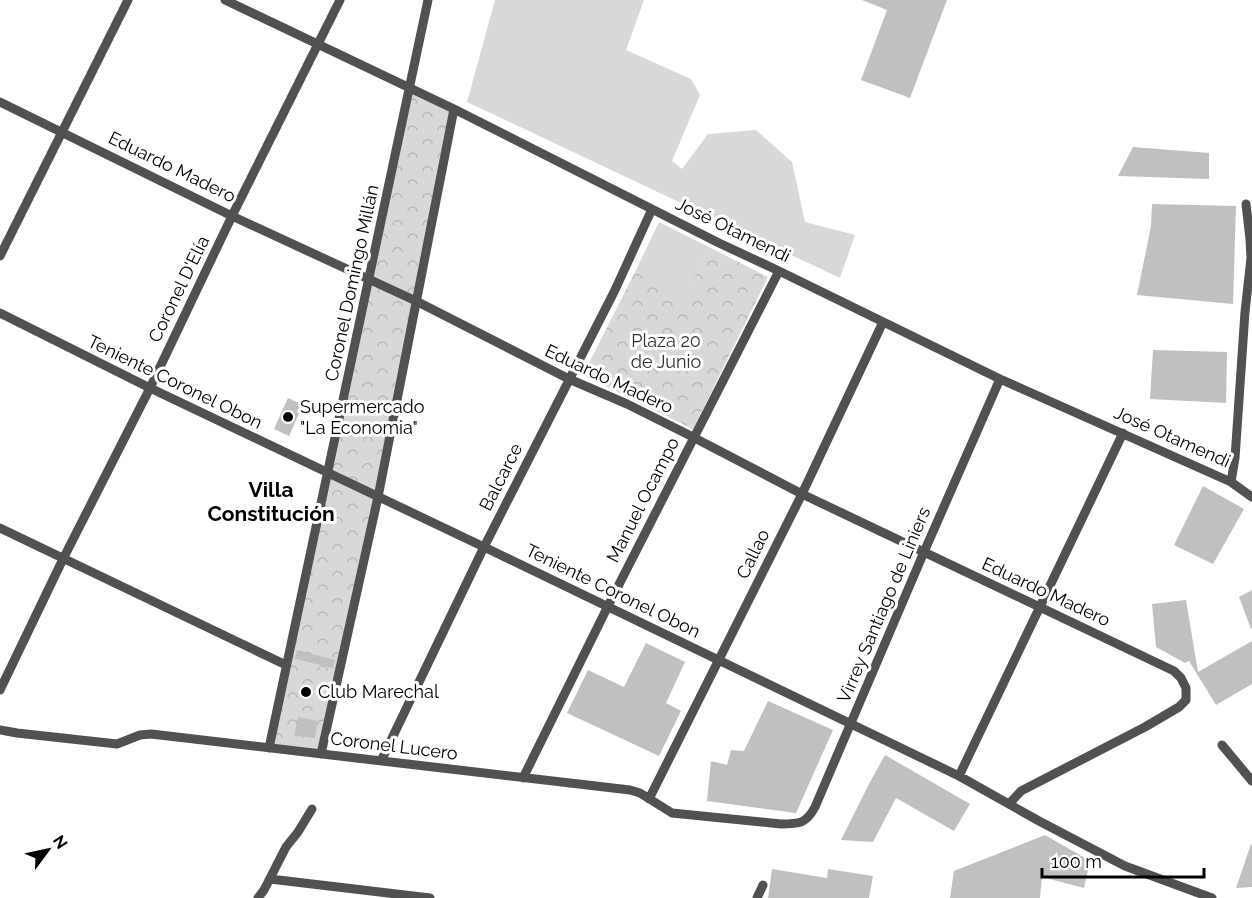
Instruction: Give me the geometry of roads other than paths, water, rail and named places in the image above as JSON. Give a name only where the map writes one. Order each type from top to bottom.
[{"type":"street","points":[[0,256],[128,0]]},
{"type":"street","name":"José Otamendi","points":[[225,0],[454,109],[719,243],[1000,379],[1230,482],[1252,497]]},
{"type":"street","name":"Coronel D'Elía","points":[[0,690],[340,0]]},
{"type":"street","name":"Coronel Domingo Millán","points":[[269,748],[428,0]]},
{"type":"street","name":"Eduardo Madero","points":[[0,102],[232,216],[416,301],[569,379],[694,437],[802,494],[1174,671],[1181,678],[1186,688],[1186,700],[1179,707],[1021,791],[1009,804]]},
{"type":"street","points":[[321,754],[378,497],[454,109]]},
{"type":"street","points":[[1230,482],[1235,458],[1251,258],[1246,204]]},
{"type":"street","name":"Balcarce","points":[[381,761],[484,547],[615,290],[652,209]]},
{"type":"street","name":"Manuel Ocampo","points":[[523,778],[779,271]]},
{"type":"street","name":"Teniente Coronel Obon","points":[[0,313],[328,474],[608,606],[959,776],[1125,866],[1212,898]]},
{"type":"street","name":"Callao","points":[[649,799],[802,494],[884,322]]},
{"type":"street","name":"Virrey Santiago de Liniers","points":[[781,824],[797,824],[811,816],[1000,379]]},
{"type":"street","points":[[959,776],[1123,434]]},
{"type":"street","points":[[0,528],[286,665]]},
{"type":"street","name":"Coronel Lucero","points":[[0,730],[117,744],[140,735],[152,734],[630,790],[640,793],[672,813],[781,824]]},
{"type":"street","points":[[1222,745],[1252,781]]},
{"type":"street","points":[[258,898],[286,847],[312,809]]},
{"type":"street","points":[[270,879],[430,898]]},
{"type":"street","points":[[757,898],[762,885]]},
{"type":"place","name":"Supermercado \"La Economia\"","points":[[288,417]]},
{"type":"place","name":"Club Marechal","points":[[306,692]]},
{"type":"district","name":"Villa Constitución","points":[[271,502]]},
{"type":"park label","name":"Plaza 20 de Junio","points":[[666,351]]}]
